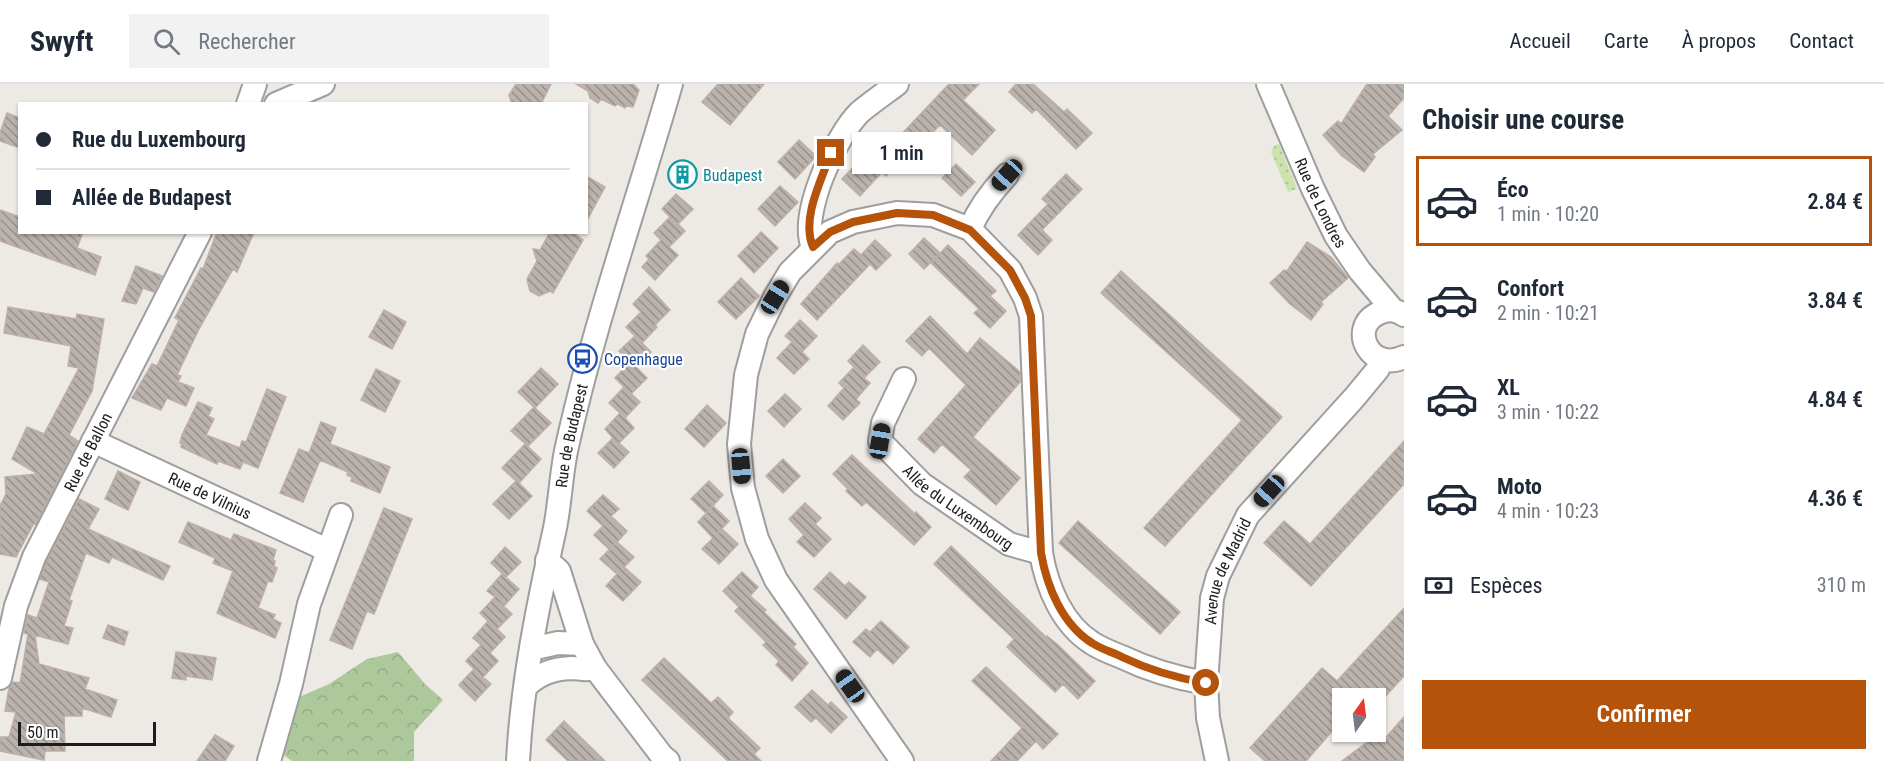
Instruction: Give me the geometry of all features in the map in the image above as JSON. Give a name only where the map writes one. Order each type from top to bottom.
[{"type":"street","points":[[249,102],[255,84]]},
{"type":"street","points":[[280,102],[319,84]]},
{"type":"street","name":"Rue de Budapest","points":[[518,761],[525,686],[555,526],[566,453],[597,330],[671,84]]},
{"type":"street","points":[[813,247],[810,239],[811,212],[831,153],[859,113],[897,84]]},
{"type":"street","name":"Rue de Londres","points":[[1268,84],[1313,189],[1336,236],[1360,271],[1399,313]]},
{"type":"street","points":[[970,230],[975,215],[989,194],[1007,175]]},
{"type":"street","points":[[902,761],[776,580],[757,539],[743,488],[739,444],[746,375],[754,344],[775,297],[785,281],[813,247],[830,232],[853,222],[897,213],[933,215],[970,230],[1010,270],[1025,298],[1031,316],[1041,553],[1045,577],[1056,602],[1074,627],[1092,643],[1149,670],[1206,683]]},
{"type":"street","name":"Rue de Ballon","points":[[0,678],[16,606],[33,557],[199,234]]},
{"type":"street","points":[[1399,313],[1384,311],[1373,316],[1367,323],[1364,334],[1365,343],[1371,354],[1381,359],[1387,361],[1404,357]]},
{"type":"street","name":"Avenue de Madrid","points":[[1217,761],[1208,718],[1206,683],[1212,598],[1218,576],[1248,515],[1354,398],[1378,369],[1381,359]]},
{"type":"street","name":"Allée du Luxembourg","points":[[904,379],[883,423],[880,441],[922,484],[1009,544],[1041,553]]},
{"type":"street","name":"Rue de Vilnius","points":[[93,441],[327,550]]},
{"type":"street","points":[[269,761],[291,684],[309,604],[341,515]]},
{"type":"street","points":[[547,560],[559,572],[582,644],[595,668],[668,761]]},
{"type":"street","points":[[531,649],[558,643],[582,644]]},
{"type":"street","points":[[525,686],[547,672],[573,668],[586,671],[595,668]]},
{"type":"green space","points":[[1279,144],[1297,189],[1288,192],[1271,152],[1274,146]]},
{"type":"green space","points":[[398,652],[425,684],[443,700],[414,732],[414,761],[292,761],[281,753],[297,698],[329,684],[367,659]]},
{"type":"building","points":[[516,84],[551,84],[542,102],[511,102],[509,95]]},
{"type":"building","points":[[576,84],[633,84],[639,90],[633,107],[626,106],[625,108],[601,99],[598,103],[590,98],[588,91]]},
{"type":"building","points":[[718,84],[764,84],[730,125],[702,102]]},
{"type":"building","points":[[949,84],[979,84],[963,100],[995,130],[972,155],[940,125],[924,141],[921,139],[886,176],[882,172],[860,196],[842,179],[865,155],[869,160],[892,136],[896,140]]},
{"type":"building","points":[[1016,84],[1033,84],[1064,112],[1067,109],[1092,133],[1076,149],[1036,109],[1032,113],[1009,92]]},
{"type":"building","points":[[1367,84],[1404,84],[1404,98],[1388,116],[1402,130],[1373,154],[1375,157],[1364,172],[1342,156],[1323,135],[1338,121],[1341,124]]},
{"type":"building","points":[[7,113],[18,117],[18,147],[0,141],[0,133]]},
{"type":"building","points":[[799,140],[816,156],[795,179],[778,162]]},
{"type":"building","points":[[956,164],[975,182],[961,196],[942,178]]},
{"type":"building","points":[[1066,174],[1082,189],[1042,230],[1052,240],[1038,255],[1018,235],[1048,204],[1042,199]]},
{"type":"building","points":[[588,177],[605,187],[588,218]]},
{"type":"building","points":[[780,186],[798,202],[775,226],[758,209]]},
{"type":"building","points":[[676,194],[693,209],[678,224],[685,231],[669,247],[678,255],[655,280],[642,267],[649,259],[646,256],[661,240],[654,233],[670,217],[662,209]]},
{"type":"building","points":[[0,210],[18,216],[18,234],[82,234],[77,248],[101,257],[95,275],[0,241]]},
{"type":"building","points":[[761,232],[778,248],[754,273],[738,256]]},
{"type":"building","points":[[216,234],[253,234],[237,272],[233,269],[199,329],[177,375],[181,376],[178,382],[194,388],[186,406],[167,398],[161,410],[132,398],[152,364],[157,366],[179,320],[175,318],[201,268],[203,269]]},
{"type":"building","points":[[549,234],[576,234],[583,240],[553,293],[550,291],[539,296],[530,291],[527,279],[537,261],[533,249],[540,250]]},
{"type":"building","points":[[924,238],[940,253],[924,269],[909,254]]},
{"type":"building","points":[[875,240],[891,255],[876,270],[870,264],[817,320],[801,304],[837,263],[838,265],[854,249],[861,255]]},
{"type":"building","points":[[1307,242],[1331,257],[1348,278],[1321,302],[1323,304],[1311,320],[1290,304],[1270,283],[1284,270],[1287,271]]},
{"type":"building","points":[[948,245],[996,291],[990,296],[1006,311],[990,328],[974,313],[979,309],[931,263]]},
{"type":"building","points":[[136,266],[162,276],[154,292],[143,288],[136,304],[122,301]]},
{"type":"building","points":[[1121,271],[1282,417],[1165,546],[1144,528],[1242,420],[1101,293]]},
{"type":"building","points":[[741,278],[759,296],[736,319],[718,302]]},
{"type":"building","points":[[649,287],[670,310],[642,343],[651,352],[636,367],[647,378],[631,394],[615,378],[630,362],[619,351],[635,336],[626,327],[641,312],[633,304]]},
{"type":"building","points":[[8,307],[76,319],[77,314],[104,319],[92,391],[69,435],[78,441],[36,524],[34,523],[16,557],[0,554],[0,506],[6,494],[5,477],[38,474],[12,459],[27,427],[44,434],[79,368],[68,366],[71,346],[4,333]]},
{"type":"building","points":[[384,310],[406,322],[392,349],[369,337]]},
{"type":"building","points":[[930,316],[967,354],[980,338],[1020,372],[1020,382],[973,437],[1020,478],[996,505],[964,477],[971,470],[942,444],[934,453],[918,439],[966,385],[929,348],[922,356],[906,341]]},
{"type":"building","points":[[800,320],[817,336],[802,352],[809,359],[794,374],[777,358],[792,342],[785,336]]},
{"type":"building","points":[[863,345],[880,362],[864,378],[870,383],[856,399],[860,403],[843,420],[828,406],[844,388],[839,383],[854,367],[848,361]]},
{"type":"building","points":[[541,368],[558,384],[535,408],[518,392]]},
{"type":"building","points":[[376,369],[400,381],[385,412],[361,400]]},
{"type":"building","points":[[624,387],[640,402],[625,418],[634,428],[619,443],[629,452],[614,468],[598,453],[613,438],[605,429],[620,413],[609,403]]},
{"type":"building","points":[[267,389],[286,397],[258,468],[243,462],[240,469],[218,461],[217,464],[181,447],[182,435],[198,402],[212,408],[208,416],[214,419],[206,435],[240,448],[242,441],[246,442]]},
{"type":"building","points":[[785,394],[801,409],[784,427],[768,411]]},
{"type":"building","points":[[707,405],[726,423],[704,447],[685,429]]},
{"type":"building","points":[[534,407],[551,423],[528,446],[511,431]]},
{"type":"building","points":[[321,422],[336,428],[330,444],[390,467],[380,493],[351,481],[352,477],[347,475],[348,472],[320,460],[303,502],[280,493],[299,449],[309,453]]},
{"type":"building","points":[[1404,441],[1404,484],[1311,586],[1264,543],[1284,521],[1310,544]]},
{"type":"building","points":[[525,444],[541,459],[519,483],[532,496],[509,519],[493,504],[516,481],[502,468]]},
{"type":"building","points":[[852,455],[931,527],[914,545],[866,502],[862,506],[833,474]]},
{"type":"building","points":[[783,459],[800,476],[783,493],[766,476]]},
{"type":"building","points":[[118,471],[140,482],[128,510],[105,499]]},
{"type":"building","points":[[709,481],[723,495],[706,513],[691,499]]},
{"type":"building","points":[[603,495],[619,509],[611,516],[627,531],[610,550],[594,535],[603,526],[587,511]]},
{"type":"building","points":[[79,499],[99,509],[88,529],[170,566],[163,580],[112,557],[109,563],[86,553],[69,600],[72,601],[64,626],[73,628],[68,644],[35,635],[39,664],[89,678],[85,689],[117,700],[111,717],[82,708],[82,716],[64,716],[65,751],[45,751],[44,760],[0,751],[0,737],[9,737],[16,712],[5,711],[9,688],[13,682],[20,683],[28,634],[24,633],[28,615],[37,618],[49,582],[40,579],[46,562]]},
{"type":"building","points":[[805,503],[821,518],[815,524],[831,539],[814,557],[797,542],[804,535],[789,519]]},
{"type":"building","points":[[713,506],[729,521],[716,535],[722,529],[738,544],[719,564],[702,549],[713,538],[698,522]]},
{"type":"building","points":[[384,508],[412,519],[374,614],[367,611],[352,649],[330,640]]},
{"type":"building","points":[[1078,521],[1180,612],[1160,634],[1059,543]]},
{"type":"building","points":[[188,522],[231,540],[234,534],[276,550],[273,560],[277,568],[272,582],[268,581],[258,608],[275,615],[273,619],[281,623],[275,638],[217,613],[233,571],[213,563],[215,558],[179,542]]},
{"type":"building","points":[[617,542],[634,557],[624,567],[641,582],[623,601],[606,586],[617,574],[600,559]]},
{"type":"building","points":[[951,546],[1095,681],[1078,699],[1063,684],[1055,692],[1026,665],[1007,647],[1014,639],[934,564]]},
{"type":"building","points":[[505,547],[521,562],[506,577],[491,563]]},
{"type":"building","points":[[742,572],[758,587],[750,596],[766,610],[764,612],[796,644],[793,647],[808,663],[792,681],[776,665],[779,661],[763,645],[766,642],[735,611],[739,607],[723,591]]},
{"type":"building","points":[[830,572],[845,586],[849,582],[866,597],[846,619],[814,589]]},
{"type":"building","points":[[502,574],[519,589],[504,606],[499,602],[512,614],[497,629],[505,637],[490,653],[498,661],[483,677],[477,672],[491,684],[475,701],[459,685],[474,669],[466,661],[481,645],[473,638],[488,621],[480,613],[495,597],[487,591]]},
{"type":"building","points":[[1404,608],[1404,676],[1386,696],[1386,688],[1332,688],[1332,731],[1306,761],[1265,761],[1250,748],[1322,668],[1337,681]]},
{"type":"building","points":[[881,621],[909,647],[893,664],[877,649],[870,657],[853,642],[866,629],[870,632]]},
{"type":"building","points":[[108,625],[128,632],[124,645],[103,638]]},
{"type":"building","points":[[176,652],[216,658],[212,680],[186,676],[186,680],[172,678]]},
{"type":"building","points":[[664,658],[711,703],[718,697],[733,712],[728,718],[760,748],[754,754],[761,761],[728,761],[642,680]]},
{"type":"building","points":[[986,667],[1058,734],[1043,749],[1036,741],[1017,761],[991,761],[1022,728],[972,681]]},
{"type":"building","points":[[812,690],[828,705],[831,702],[847,717],[831,733],[816,718],[811,722],[795,707]]},
{"type":"building","points":[[1404,717],[1404,761],[1342,761],[1367,742],[1386,742],[1386,737]]},
{"type":"building","points":[[564,721],[605,761],[568,761],[546,740]]},
{"type":"building","points":[[215,735],[234,746],[225,761],[197,761]]},
{"type":"place","name":"Budapest","points":[[682,175]]},
{"type":"place","name":"Copenhague","points":[[583,359]]},
{"type":"route","points":[[831,153],[811,212],[810,239],[813,247],[830,232],[853,222],[897,213],[933,215],[970,230],[1010,270],[1025,298],[1031,316],[1041,553],[1045,577],[1056,602],[1074,627],[1092,643],[1149,670],[1206,683]]}]
